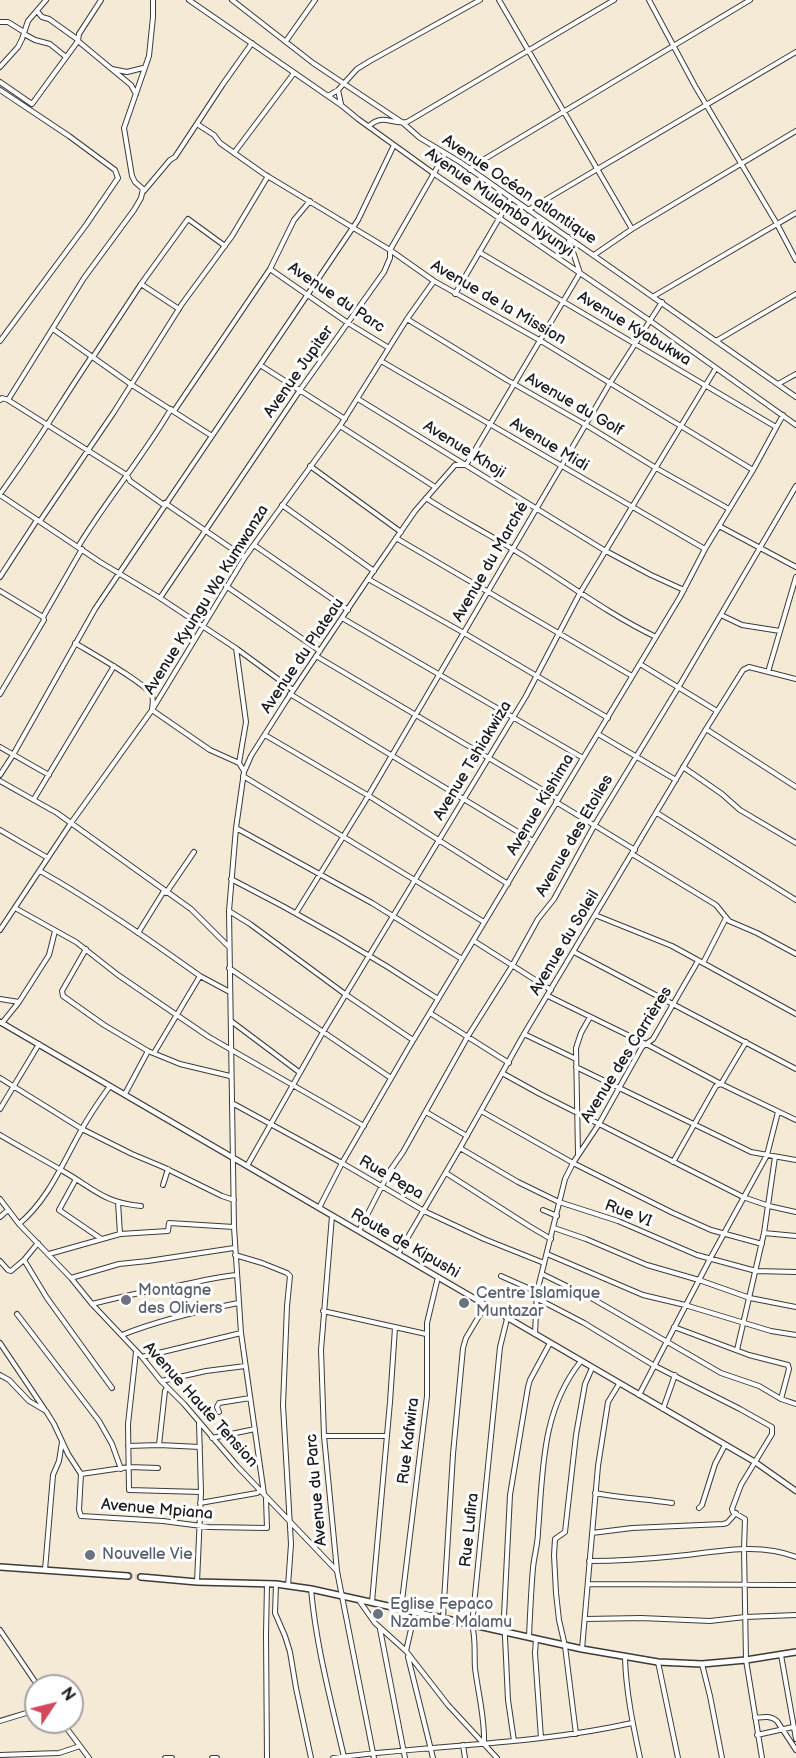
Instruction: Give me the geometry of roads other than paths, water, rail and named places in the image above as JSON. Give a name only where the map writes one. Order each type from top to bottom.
[{"type":"highway","points":[[0,1567],[128,1576]]},
{"type":"highway","points":[[141,1577],[197,1582],[276,1584],[311,1589],[566,1646],[658,1662],[702,1664],[796,1652]]},
{"type":"main road","name":"Route de Kipushi","points":[[1,1022],[755,1462],[796,1491]]},
{"type":"street","points":[[0,67],[18,47],[33,12],[37,11],[46,0]]},
{"type":"street","points":[[0,82],[32,104],[66,57],[102,0]]},
{"type":"street","points":[[144,192],[132,176],[124,128],[148,56],[153,0]]},
{"type":"street","name":"Avenue Mulamba Nyunyi","points":[[189,0],[796,425]]},
{"type":"street","name":"Avenue Océan atlantique","points":[[232,0],[343,83],[403,123],[420,138],[654,296],[796,397]]},
{"type":"street","points":[[286,41],[315,0]]},
{"type":"street","points":[[328,96],[338,90],[357,69],[480,0]]},
{"type":"street","points":[[499,0],[632,229]]},
{"type":"street","points":[[369,126],[375,121],[384,119],[403,123],[419,115],[614,0]]},
{"type":"street","points":[[649,0],[695,86],[796,260]]},
{"type":"street","points":[[470,170],[473,166],[750,0]]},
{"type":"street","points":[[37,11],[112,69],[133,87],[136,94]]},
{"type":"street","points":[[0,22],[8,22],[34,40],[50,44],[66,57]]},
{"type":"street","points":[[8,400],[84,279],[134,210],[144,192],[170,160],[176,157],[252,43]]},
{"type":"street","points":[[528,210],[796,52]]},
{"type":"street","points":[[112,69],[127,72],[143,68]]},
{"type":"street","points":[[234,153],[294,73]]},
{"type":"street","points":[[0,90],[115,170],[118,178],[0,341]]},
{"type":"street","points":[[338,90],[341,105]]},
{"type":"street","points":[[380,107],[384,119]]},
{"type":"street","name":"Avenue de la Mission","points":[[197,124],[268,176],[390,250],[434,281],[541,341],[753,470]]},
{"type":"street","points":[[594,255],[632,229],[796,131]]},
{"type":"street","points":[[0,776],[75,643],[118,573],[353,228],[394,145]]},
{"type":"street","name":"Avenue Jupiter","points":[[160,598],[300,390],[384,272],[390,258],[390,250],[446,154]]},
{"type":"street","points":[[0,577],[132,385],[179,309],[225,246],[268,176]]},
{"type":"street","points":[[455,294],[511,198]]},
{"type":"street","points":[[0,694],[44,620],[97,516],[153,440],[270,268],[294,220],[310,201]]},
{"type":"street","points":[[654,296],[796,213]]},
{"type":"street","points":[[225,246],[188,219],[141,284],[47,424],[27,458],[0,495],[236,648],[292,692],[392,756],[533,841]]},
{"type":"street","points":[[568,237],[580,273]]},
{"type":"street","name":"Avenue Kyabukwa","points":[[479,252],[776,427]]},
{"type":"street","name":"Avenue du Parc","points":[[270,268],[348,323],[389,348]]},
{"type":"street","name":"Avenue du Plateau","points":[[264,1494],[241,1333],[234,1248],[229,910],[236,828],[244,774],[251,756],[292,692],[396,538],[426,498],[455,465],[466,465],[580,273]]},
{"type":"street","name":"Avenue Kyungu Wa Kumwanza","points":[[0,930],[70,823],[152,710],[244,557],[345,419],[407,319],[434,281]]},
{"type":"street","points":[[141,284],[179,309]]},
{"type":"street","points":[[716,341],[796,294]]},
{"type":"street","name":"Avenue du Marché","points":[[296,913],[369,796],[609,383],[662,302]]},
{"type":"street","name":"Avenue du Golf","points":[[407,319],[729,510]]},
{"type":"street","points":[[52,329],[132,385],[212,436]]},
{"type":"street","name":"Avenue Midi","points":[[381,361],[705,549]]},
{"type":"street","points":[[260,365],[345,419]]},
{"type":"street","name":"Avenue Tshiakwiza","points":[[247,1166],[322,1032],[513,717],[580,593],[716,368]]},
{"type":"street","points":[[778,384],[796,374]]},
{"type":"street","points":[[0,400],[2,398],[8,400],[47,424],[244,557]]},
{"type":"street","name":"Avenue Khoji","points":[[358,399],[606,551],[684,590]]},
{"type":"street","name":"Avenue Kishima","points":[[319,1208],[342,1163],[413,1040],[684,590],[705,549],[783,415]]},
{"type":"street","points":[[340,426],[435,487]]},
{"type":"street","points":[[310,466],[401,532]]},
{"type":"street","name":"Avenue des Etoiles","points":[[359,1231],[381,1186],[468,1036],[512,966],[538,919],[554,899],[594,826],[796,486]]},
{"type":"street","points":[[426,498],[456,518],[513,549],[627,623],[656,637]]},
{"type":"street","points":[[282,504],[374,571]]},
{"type":"street","points":[[719,526],[796,567]]},
{"type":"street","points":[[396,538],[632,676]]},
{"type":"street","points":[[254,545],[348,610]]},
{"type":"street","points":[[768,672],[796,577]]},
{"type":"street","points":[[368,579],[608,718]]},
{"type":"street","points":[[226,586],[320,651]]},
{"type":"street","points":[[0,591],[44,617]]},
{"type":"street","points":[[721,615],[742,625],[780,631]]},
{"type":"street","points":[[342,618],[583,758]]},
{"type":"street","points":[[75,643],[114,666],[152,694],[152,710],[210,750],[238,763],[244,774],[484,922]]},
{"type":"street","points":[[236,648],[246,722],[238,763]]},
{"type":"street","points":[[316,656],[557,800],[716,906],[737,926],[757,933],[796,954]]},
{"type":"street","points":[[640,664],[717,711]]},
{"type":"street","points":[[34,799],[114,666]]},
{"type":"street","name":"Avenue du Soleil","points":[[398,1254],[524,1034],[706,729],[746,668],[796,679]]},
{"type":"street","points":[[706,729],[796,787]]},
{"type":"street","points":[[598,734],[676,780]]},
{"type":"street","points":[[265,735],[369,796],[508,884]]},
{"type":"street","points":[[0,747],[49,775]]},
{"type":"street","points":[[683,767],[722,794],[740,810],[796,843]]},
{"type":"street","points":[[0,781],[34,799],[70,823],[191,909],[229,946]]},
{"type":"street","points":[[657,813],[796,900]]},
{"type":"street","points":[[236,828],[372,903],[462,959]]},
{"type":"street","points":[[0,830],[48,858]]},
{"type":"street","points":[[138,933],[194,852]]},
{"type":"street","points":[[40,871],[138,933],[200,976],[229,992]]},
{"type":"street","points":[[231,879],[369,954],[438,999]]},
{"type":"street","points":[[15,908],[76,942],[177,1016],[364,1126]]},
{"type":"street","points":[[229,910],[413,1040]]},
{"type":"street","points":[[596,915],[659,940],[796,1014]]},
{"type":"street","points":[[703,963],[726,918]]},
{"type":"street","points":[[1,1022],[19,1002],[49,955],[55,931]]},
{"type":"street","points":[[474,941],[551,990]]},
{"type":"street","points":[[86,949],[62,991],[63,996],[104,1025],[148,1051],[180,1065],[231,1076]]},
{"type":"street","points":[[574,952],[796,1069]]},
{"type":"street","name":"Avenue des Carrières","points":[[535,1334],[537,1292],[565,1179],[645,1044],[653,1040],[698,960]]},
{"type":"street","points":[[229,968],[391,1078]]},
{"type":"street","points":[[154,1053],[200,976]]},
{"type":"street","points":[[548,996],[796,1120]]},
{"type":"street","points":[[0,999],[19,1002]]},
{"type":"street","points":[[430,1012],[508,1063]]},
{"type":"street","points":[[578,1155],[576,1059],[578,1040],[590,1017]]},
{"type":"street","points":[[230,1021],[299,1072]]},
{"type":"street","points":[[524,1034],[576,1059]]},
{"type":"street","points":[[673,1162],[716,1086],[721,1084],[746,1042]]},
{"type":"street","points":[[0,1109],[39,1044]]},
{"type":"street","points":[[125,1094],[148,1051]]},
{"type":"street","points":[[576,1067],[743,1148],[796,1160]]},
{"type":"street","points":[[502,1073],[743,1197],[796,1212]]},
{"type":"street","points":[[0,1078],[82,1129],[234,1200]]},
{"type":"street","points":[[19,1224],[38,1204],[110,1086]]},
{"type":"street","name":"Rue Pepa","points":[[232,1103],[424,1211],[484,1239],[544,1263]]},
{"type":"street","points":[[481,1111],[573,1163],[673,1213],[699,1225],[762,1244]]},
{"type":"street","points":[[426,1112],[467,1137]]},
{"type":"street","points":[[638,1395],[723,1233],[767,1155],[778,1112]]},
{"type":"street","points":[[0,1134],[98,1194],[118,1202],[141,1206]]},
{"type":"street","name":"Rue VI","points":[[460,1148],[518,1182],[559,1202],[618,1221],[710,1259],[756,1271],[796,1272]]},
{"type":"street","points":[[737,1350],[762,1244],[775,1157]]},
{"type":"street","points":[[163,1185],[168,1170]]},
{"type":"street","points":[[446,1173],[551,1239]]},
{"type":"street","points":[[76,1179],[59,1210],[100,1238]]},
{"type":"street","name":"Avenue Haute Tension","points":[[0,1199],[19,1224],[71,1278],[161,1382],[337,1571]]},
{"type":"street","points":[[118,1202],[120,1234]]},
{"type":"street","points":[[0,1217],[8,1210]]},
{"type":"street","points":[[543,1210],[557,1216]]},
{"type":"street","name":"Avenue du Parc","points":[[332,1216],[321,1350],[324,1436],[337,1571],[374,1756]]},
{"type":"street","points":[[49,1254],[120,1234],[168,1231],[169,1223],[234,1227]]},
{"type":"street","points":[[554,1228],[647,1265],[750,1298],[796,1307]]},
{"type":"street","points":[[764,1233],[796,1236]]},
{"type":"street","points":[[0,1262],[9,1271],[24,1260],[38,1244]]},
{"type":"street","points":[[71,1278],[118,1264],[234,1248]]},
{"type":"street","points":[[547,1254],[636,1292],[771,1331],[796,1335]]},
{"type":"street","points":[[235,1255],[262,1263],[290,1276],[283,1405],[291,1544],[288,1586]]},
{"type":"street","points":[[24,1260],[47,1298],[112,1388]]},
{"type":"street","points":[[542,1274],[593,1299],[721,1373],[759,1386],[781,1399],[796,1404]]},
{"type":"street","points":[[92,1304],[137,1292],[177,1286],[213,1277],[237,1275]]},
{"type":"street","points":[[501,1276],[537,1292]]},
{"type":"street","name":"Rue Kafwira","points":[[401,1609],[427,1396],[426,1334],[438,1277]]},
{"type":"street","points":[[536,1298],[585,1323],[653,1365],[771,1426],[772,1434],[741,1485],[732,1509],[745,1519],[746,1660],[762,1758]]},
{"type":"street","points":[[122,1335],[148,1324],[238,1303]]},
{"type":"street","points":[[443,1618],[453,1454],[463,1348],[466,1338],[485,1306]]},
{"type":"street","points":[[323,1311],[426,1334]]},
{"type":"street","points":[[17,1314],[99,1421],[112,1444],[121,1468]]},
{"type":"street","name":"Rue Lufira","points":[[484,1743],[472,1625],[500,1347],[507,1319]]},
{"type":"street","points":[[674,1327],[737,1350],[788,1365],[781,1399]]},
{"type":"street","points":[[372,1602],[395,1328]]},
{"type":"street","points":[[142,1358],[241,1333]]},
{"type":"street","points":[[0,1343],[46,1411],[81,1474],[129,1467],[158,1468]]},
{"type":"street","points":[[514,1741],[508,1700],[504,1632],[510,1495],[528,1387],[550,1343]]},
{"type":"street","points":[[136,1352],[128,1424],[129,1490],[201,1491]]},
{"type":"street","points":[[541,1738],[532,1638],[533,1569],[544,1453],[557,1399],[581,1361]]},
{"type":"street","points":[[161,1382],[207,1371],[246,1366]]},
{"type":"street","points":[[576,1734],[566,1646],[556,1593],[554,1555],[555,1539],[565,1532],[576,1435],[585,1384],[592,1368]]},
{"type":"street","points":[[0,1375],[9,1380],[29,1401],[46,1411]]},
{"type":"street","points":[[663,1409],[675,1376]]},
{"type":"street","points":[[582,1649],[595,1493],[608,1402],[619,1384]]},
{"type":"street","points":[[159,1444],[167,1388]]},
{"type":"street","points":[[219,1412],[217,1407],[219,1403],[250,1398]]},
{"type":"street","points":[[197,1582],[201,1491],[199,1422]]},
{"type":"street","points":[[212,1438],[255,1429]]},
{"type":"street","points":[[324,1436],[387,1436]]},
{"type":"street","points":[[45,1570],[53,1475],[63,1442]]},
{"type":"street","points":[[128,1446],[159,1444],[200,1447]]},
{"type":"street","points":[[699,1508],[715,1464],[725,1445]]},
{"type":"street","name":"Avenue Mpiana","points":[[81,1474],[79,1510],[81,1516],[199,1526],[267,1528],[264,1494]]},
{"type":"street","points":[[200,1503],[257,1493],[264,1494]]},
{"type":"street","points":[[595,1493],[672,1503]]},
{"type":"street","points":[[592,1533],[632,1528],[723,1524],[727,1523],[736,1513]]},
{"type":"street","points":[[590,1561],[744,1549],[776,1550],[796,1557]]},
{"type":"street","points":[[267,1584],[267,1758]]},
{"type":"street","points":[[276,1584],[274,1614],[290,1652],[311,1758]]},
{"type":"street","points":[[588,1584],[796,1586]]},
{"type":"street","points":[[311,1589],[319,1645],[344,1757]]},
{"type":"street","points":[[358,1599],[380,1628],[407,1653],[448,1705],[495,1757]]},
{"type":"street","points":[[415,1612],[407,1653],[433,1758]]},
{"type":"street","points":[[585,1619],[641,1618],[710,1621],[796,1615]]},
{"type":"street","points":[[380,1628],[405,1758]]},
{"type":"street","points":[[0,1630],[30,1674]]},
{"type":"street","points":[[781,1654],[796,1739]]},
{"type":"street","points":[[625,1658],[627,1691],[640,1758]]},
{"type":"street","points":[[658,1662],[678,1758]]},
{"type":"street","points":[[702,1664],[722,1758]]},
{"type":"street","points":[[0,1721],[24,1714]]},
{"type":"street","points":[[755,1718],[770,1716],[774,1718],[796,1749]]},
{"type":"street","points":[[333,1758],[374,1756],[403,1751],[576,1734],[632,1723]]},
{"type":"street","points":[[757,1735],[783,1730],[794,1724]]},
{"type":"street","points":[[71,1734],[89,1758]]},
{"type":"street","points":[[463,1745],[465,1758]]},
{"type":"street","points":[[0,1755],[60,1753],[80,1746]]},
{"type":"street","points":[[165,1758],[172,1758]]},
{"type":"tunnel","points":[[128,1576],[141,1577]]},
{"type":"place","name":"Montagne des Oliviers","points":[[126,1300]]},
{"type":"place","name":"Centre Islamique Muntazar","points":[[464,1303]]},
{"type":"place","name":"Nouvelle Vie","points":[[90,1555]]},
{"type":"place","name":"Eglise Fepaco Nzambe Malamu","points":[[378,1614]]}]
